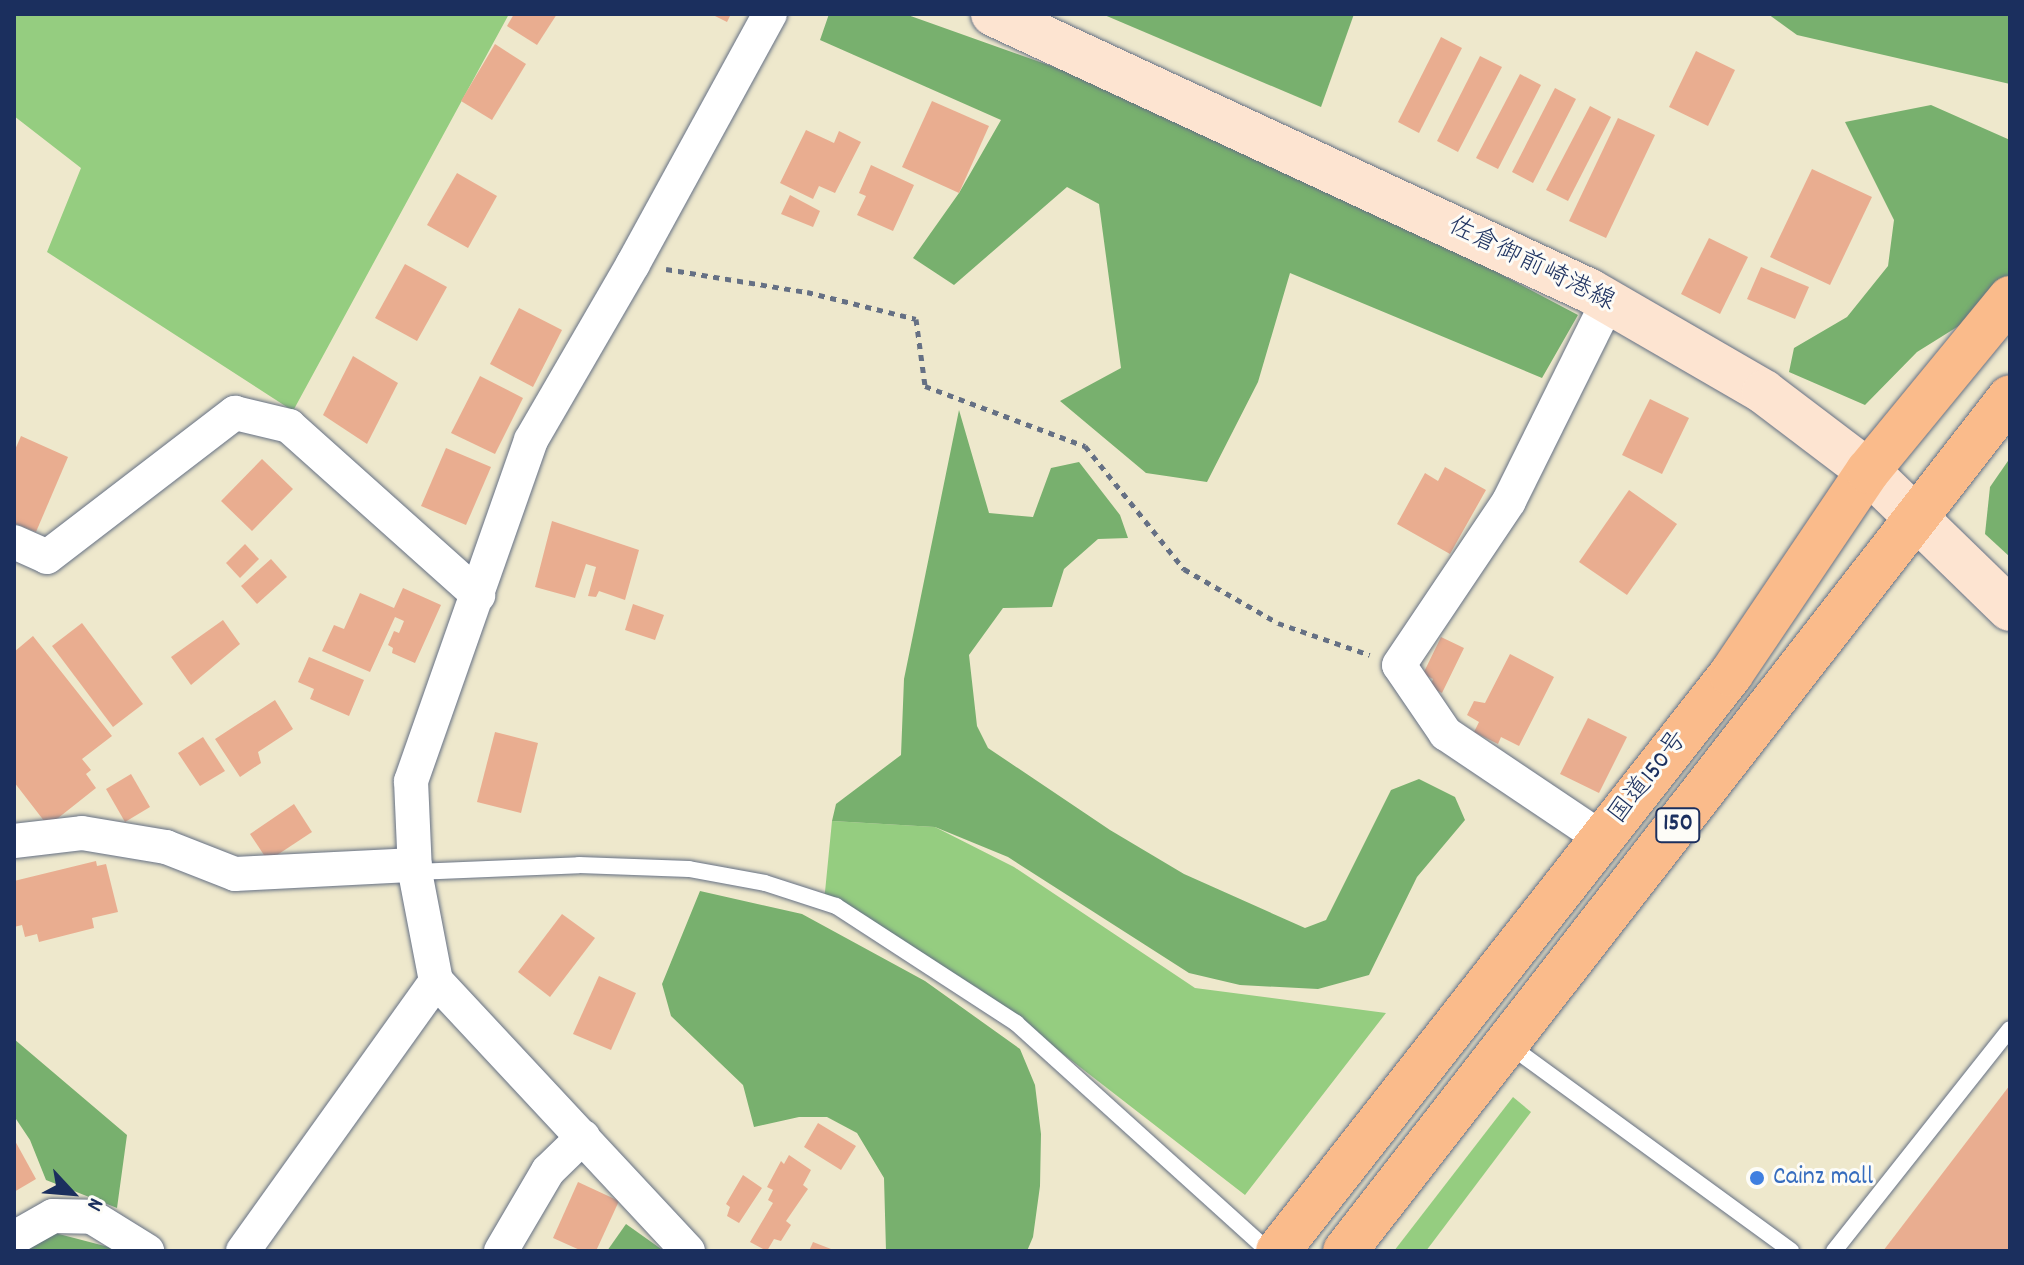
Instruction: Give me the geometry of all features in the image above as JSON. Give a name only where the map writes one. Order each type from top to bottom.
[{"type":"highway","name":"国道150号","points":[[1278,1251],[1731,674],[1868,471],[2010,298]]},
{"type":"highway","name":"国道150号","points":[[1345,1251],[2010,397]]},
{"type":"main road","name":"佐倉御前崎港線","points":[[993,14],[1608,302],[1764,392],[1868,471],[2010,609]]},
{"type":"street","points":[[688,1251],[436,981],[415,868],[411,781],[531,440],[633,264],[770,14]]},
{"type":"street","points":[[1601,838],[1446,734],[1399,665],[1509,501],[1608,302]]},
{"type":"street","points":[[14,542],[47,557],[235,413],[289,426],[478,595]]},
{"type":"street","points":[[14,841],[82,833],[166,847],[235,874],[415,868]]},
{"type":"street","points":[[243,1251],[436,981]]},
{"type":"street","points":[[501,1251],[548,1171],[583,1137]]},
{"type":"street","points":[[14,1238],[53,1216],[92,1217],[147,1251]]},
{"type":"lane","points":[[415,868],[579,865],[689,869],[765,883],[836,906],[1016,1023],[1268,1251]]},
{"type":"lane","points":[[1834,1251],[2010,1029]]},
{"type":"lane","points":[[1508,1044],[1791,1251]]},
{"type":"path","points":[[633,264],[807,292],[916,319],[925,386],[1085,446],[1184,569],[1278,623],[1399,665]]},
{"type":"green space","points":[[14,14],[509,14],[293,411],[47,252],[81,168],[14,116]]},
{"type":"green space","points":[[829,14],[905,14],[1119,90],[1333,186],[1578,315],[1542,378],[1290,273],[1258,382],[1207,482],[1146,473],[1060,401],[1121,368],[1099,204],[1067,187],[954,285],[913,258],[959,193],[1001,120],[820,40]]},
{"type":"green space","points":[[1102,14],[1354,14],[1321,107]]},
{"type":"green space","points":[[1768,14],[2010,14],[2010,84],[1797,35]]},
{"type":"green space","points":[[1931,105],[2010,140],[2010,294],[1917,352],[1865,405],[1789,372],[1794,348],[1847,317],[1888,266],[1894,220],[1845,122]]},
{"type":"green space","points":[[959,410],[989,513],[1033,517],[1051,468],[1079,462],[1120,515],[1128,538],[1098,539],[1064,569],[1052,607],[1003,608],[969,655],[977,726],[988,748],[1110,830],[1184,874],[1305,928],[1326,920],[1391,790],[1419,779],[1455,797],[1465,820],[1417,877],[1369,975],[1318,989],[1240,985],[1189,973],[1008,857],[935,827],[832,821],[836,804],[901,755],[904,679]]},
{"type":"green space","points":[[2010,458],[2010,557],[1985,534],[1990,487]]},
{"type":"green space","points":[[832,821],[935,827],[1014,867],[1195,988],[1386,1013],[1245,1195],[978,988],[824,902]]},
{"type":"green space","points":[[700,891],[802,914],[925,981],[1020,1049],[1035,1085],[1041,1134],[1040,1186],[1033,1237],[1027,1251],[886,1251],[884,1178],[857,1133],[827,1117],[799,1117],[754,1127],[743,1085],[671,1016],[662,984]]},
{"type":"green space","points":[[14,1039],[127,1135],[117,1208],[46,1180],[30,1140],[14,1116]]},
{"type":"green space","points":[[1513,1097],[1531,1112],[1426,1251],[1394,1251]]},
{"type":"green space","points":[[626,1224],[664,1251],[607,1251]]},
{"type":"green space","points":[[55,1233],[124,1251],[26,1251]]},
{"type":"building","points":[[514,14],[557,14],[537,45],[507,26]]},
{"type":"building","points":[[711,14],[731,14],[727,22]]},
{"type":"building","points":[[1441,37],[1462,48],[1419,133],[1398,122]]},
{"type":"building","points":[[495,44],[526,64],[492,120],[461,101]]},
{"type":"building","points":[[1696,51],[1735,70],[1708,126],[1669,107]]},
{"type":"building","points":[[1480,56],[1502,67],[1458,152],[1437,141]]},
{"type":"building","points":[[1520,74],[1541,85],[1498,169],[1476,158]]},
{"type":"building","points":[[1555,88],[1576,99],[1533,183],[1512,172]]},
{"type":"building","points":[[932,101],[989,126],[959,193],[902,167]]},
{"type":"building","points":[[1590,106],[1611,117],[1568,201],[1546,190]]},
{"type":"building","points":[[1618,118],[1655,135],[1606,238],[1569,221]]},
{"type":"building","points":[[806,130],[834,143],[839,131],[861,142],[835,193],[819,186],[813,199],[780,183]]},
{"type":"building","points":[[871,165],[914,185],[893,231],[857,215],[866,196],[859,193]]},
{"type":"building","points":[[1812,169],[1872,197],[1830,285],[1770,257]]},
{"type":"building","points":[[457,173],[497,196],[468,248],[427,225]]},
{"type":"building","points":[[790,195],[820,211],[813,227],[781,214]]},
{"type":"building","points":[[1709,238],[1748,257],[1720,314],[1681,294]]},
{"type":"building","points":[[405,264],[447,287],[417,341],[375,318]]},
{"type":"building","points":[[1761,267],[1809,287],[1795,319],[1747,299]]},
{"type":"building","points":[[519,308],[562,330],[533,387],[490,364]]},
{"type":"building","points":[[353,356],[398,383],[367,444],[323,415]]},
{"type":"building","points":[[480,376],[523,398],[495,454],[451,433]]},
{"type":"building","points":[[1650,399],[1689,418],[1662,474],[1622,455]]},
{"type":"building","points":[[21,436],[68,457],[36,532],[14,523],[14,452]]},
{"type":"building","points":[[446,448],[491,467],[466,525],[421,506]]},
{"type":"building","points":[[262,459],[293,489],[252,531],[221,501]]},
{"type":"building","points":[[1445,467],[1486,490],[1450,554],[1397,524],[1425,473],[1438,481]]},
{"type":"building","points":[[1629,490],[1677,524],[1627,595],[1579,562]]},
{"type":"building","points":[[552,521],[639,550],[625,600],[599,591],[596,597],[588,596],[596,567],[586,564],[575,598],[535,587]]},
{"type":"building","points":[[245,544],[259,559],[240,578],[226,563]]},
{"type":"building","points":[[271,559],[287,577],[257,604],[241,586]]},
{"type":"building","points":[[403,588],[441,605],[415,663],[392,653],[393,648],[388,645],[394,631],[399,633],[404,621],[395,617],[370,672],[322,651],[334,625],[344,629],[360,593],[394,608]]},
{"type":"building","points":[[633,604],[664,615],[655,640],[625,630]]},
{"type":"building","points":[[223,620],[240,644],[191,685],[171,657]]},
{"type":"building","points":[[82,623],[143,704],[113,727],[52,646]]},
{"type":"building","points":[[33,636],[112,736],[82,759],[91,770],[86,774],[96,788],[48,826],[14,782],[14,652]]},
{"type":"building","points":[[1441,637],[1464,648],[1442,693],[1430,687],[1433,679],[1423,674]]},
{"type":"building","points":[[1510,654],[1554,677],[1519,746],[1501,737],[1498,744],[1474,732],[1479,722],[1467,715],[1474,701],[1485,703]]},
{"type":"building","points":[[309,657],[364,680],[349,716],[310,699],[314,689],[298,682]]},
{"type":"building","points":[[275,700],[293,729],[258,752],[261,763],[240,777],[215,739]]},
{"type":"building","points":[[1588,718],[1627,737],[1599,793],[1560,774]]},
{"type":"building","points":[[495,732],[538,743],[521,813],[477,802]]},
{"type":"building","points":[[203,737],[225,771],[200,786],[178,753]]},
{"type":"building","points":[[131,774],[150,807],[125,822],[106,789]]},
{"type":"building","points":[[294,804],[312,832],[268,861],[250,834]]},
{"type":"building","points":[[96,861],[97,866],[106,864],[118,912],[92,918],[94,928],[39,942],[37,934],[25,937],[22,925],[14,927],[14,881]]},
{"type":"building","points":[[562,914],[595,938],[550,997],[518,972]]},
{"type":"building","points":[[599,976],[636,993],[611,1050],[573,1034]]},
{"type":"building","points":[[2010,1085],[2010,1251],[1883,1251]]},
{"type":"building","points":[[818,1123],[856,1146],[841,1170],[804,1147]]},
{"type":"building","points":[[14,1139],[36,1179],[14,1192]]},
{"type":"building","points":[[789,1155],[811,1170],[803,1185],[808,1189],[786,1221],[791,1225],[781,1241],[774,1239],[767,1251],[750,1242],[773,1203],[768,1200],[773,1190],[767,1187],[781,1161],[784,1164]]},
{"type":"building","points":[[743,1175],[762,1188],[739,1223],[727,1216],[730,1207],[726,1204]]},
{"type":"building","points":[[578,1182],[619,1201],[596,1251],[582,1251],[553,1238]]},
{"type":"building","points":[[813,1242],[831,1249],[809,1251]]},
{"type":"place","name":"Cainz mall","points":[[1757,1178]]}]
